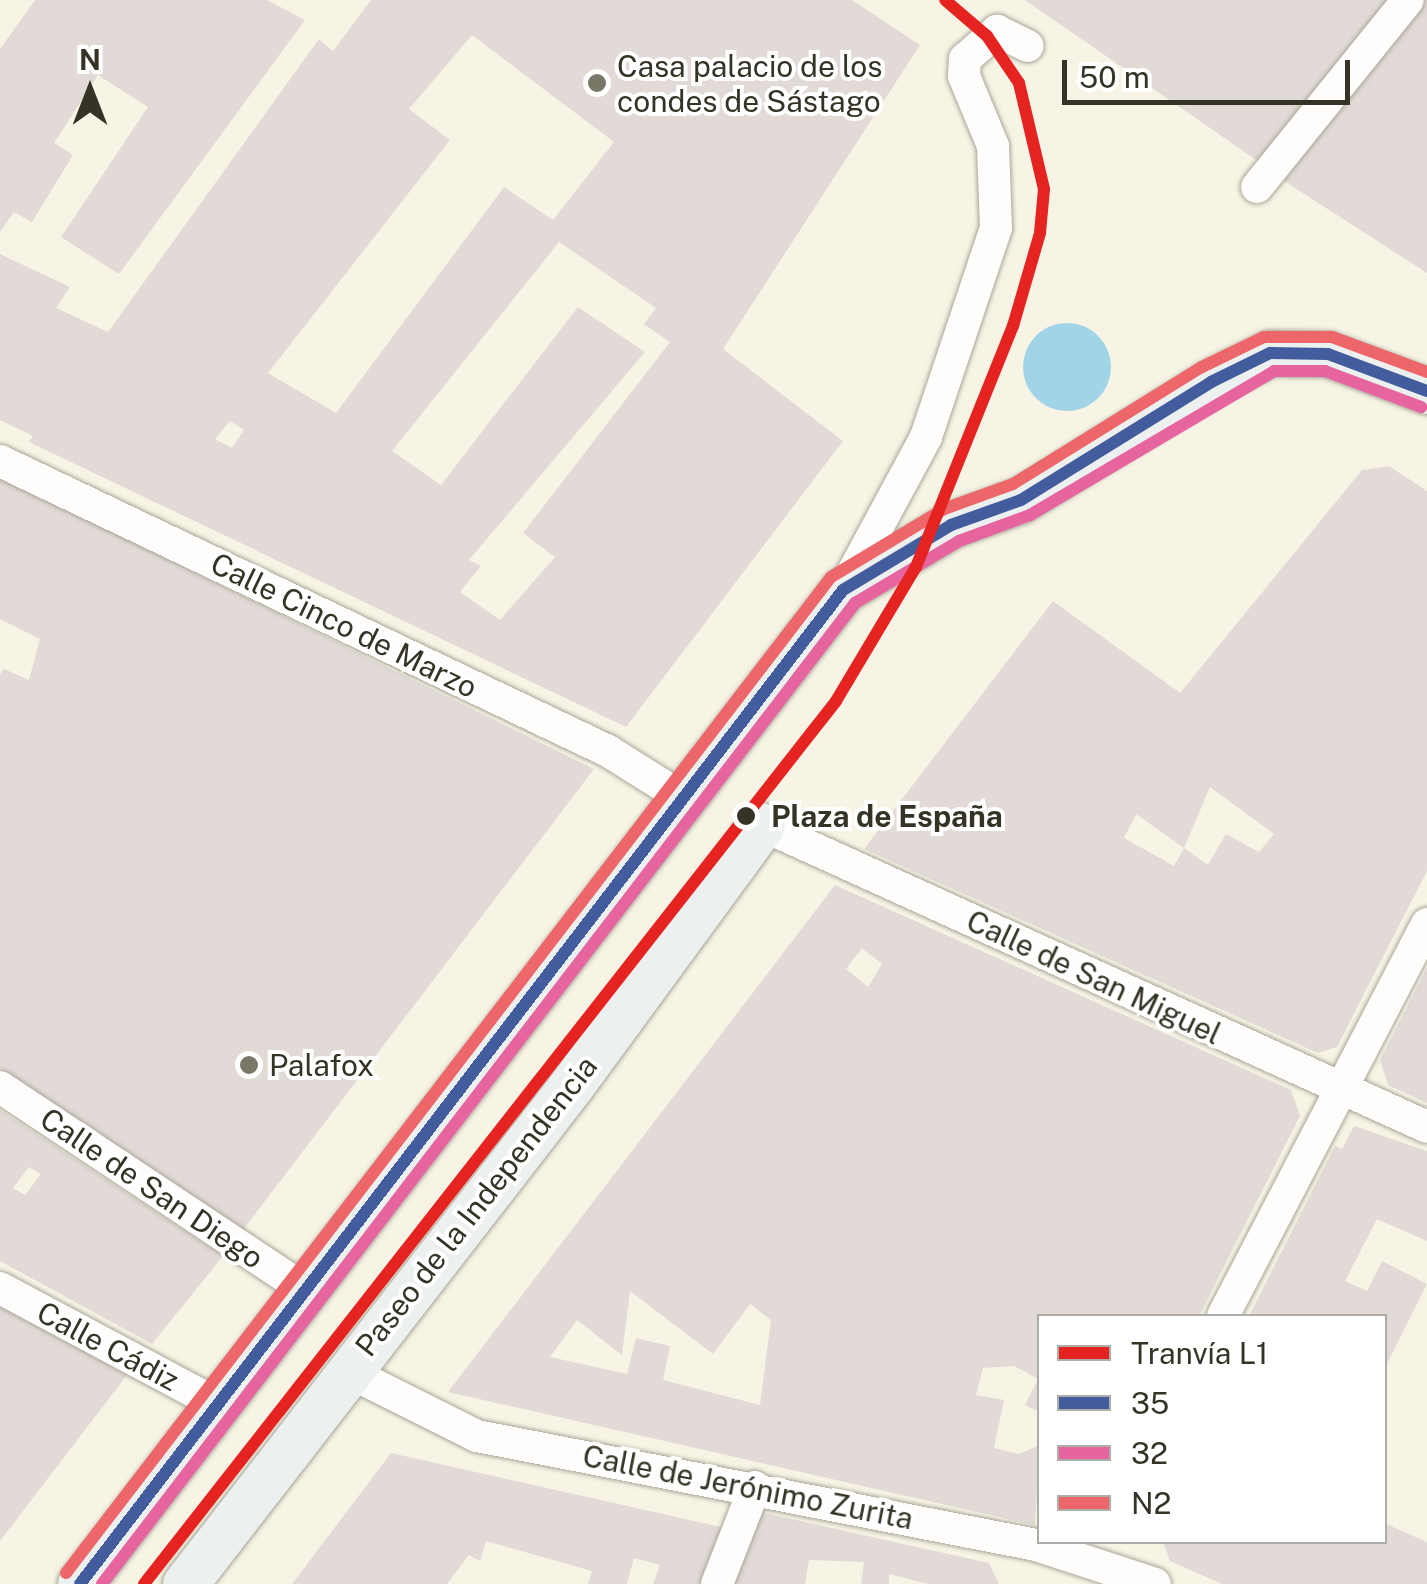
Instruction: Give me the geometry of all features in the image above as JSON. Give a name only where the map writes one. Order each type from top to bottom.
[{"type":"street","points":[[1257,186],[1408,0]]},
{"type":"street","points":[[80,1584],[843,590],[926,437],[993,240],[998,202],[993,146],[964,76],[965,58],[998,31],[1028,46]]},
{"type":"street","points":[[843,590],[951,525],[1020,500],[1211,382],[1270,353],[1328,354],[1419,387]]},
{"type":"street","name":"Calle Cinco de Marzo","points":[[0,461],[608,750],[684,798]]},
{"type":"street","name":"Calle de San Miguel","points":[[762,825],[1427,1127]]},
{"type":"street","name":"Paseo de la Independencia","points":[[186,1584],[571,1086],[762,825]]},
{"type":"street","points":[[1223,1314],[1427,924]]},
{"type":"street","name":"Calle de San Diego","points":[[0,1086],[305,1290]]},
{"type":"street","name":"Calle Cádiz","points":[[0,1288],[217,1404]]},
{"type":"street","name":"Calle de Jerónimo Zurita","points":[[349,1372],[476,1436],[756,1487],[1095,1562],[1155,1584]]},
{"type":"street","points":[[717,1584],[756,1487]]},
{"type":"water","points":[[1067,323],[1084,326],[1098,336],[1108,350],[1108,384],[1098,398],[1084,408],[1067,411],[1050,408],[1036,398],[1026,384],[1023,367],[1026,350],[1036,336],[1050,326]]},
{"type":"building","points":[[35,0],[267,0],[305,20],[119,274],[61,237],[148,107],[98,75],[54,143],[73,155],[32,222],[14,212],[0,232],[0,49]]},
{"type":"building","points":[[371,0],[852,0],[920,45],[723,349],[843,441],[626,727],[29,442],[33,436],[0,420],[0,254],[70,287],[56,308],[108,332],[319,39],[333,51]],"holes":[[[472,35],[614,142],[553,220],[504,187],[336,413],[268,373],[450,140],[409,109]],[[559,242],[656,308],[644,324],[670,342],[523,533],[555,557],[500,620],[460,592],[481,566],[469,560],[645,352],[578,307],[441,485],[392,451]],[[230,421],[244,430],[232,448],[215,439]]]},
{"type":"building","points":[[1025,0],[1395,0],[1259,162]]},
{"type":"building","points":[[1421,0],[1427,0],[1427,273],[1284,181]]},
{"type":"building","points":[[1389,466],[1427,491],[1427,871],[1337,1047],[1318,1053],[864,849],[1053,601],[1180,693],[1362,470]],"holes":[[[1210,787],[1274,834],[1259,852],[1226,834],[1208,865],[1184,848]],[[1136,814],[1184,848],[1174,866],[1124,838]]]},
{"type":"building","points":[[0,477],[594,769],[243,1230],[0,1068],[0,674],[4,669],[29,680],[40,639],[0,619]]},
{"type":"building","points":[[835,885],[1291,1090],[1300,1116],[1200,1314],[1037,1314],[1037,1378],[1014,1366],[983,1368],[976,1395],[1004,1400],[994,1448],[1019,1454],[1037,1446],[1035,1525],[448,1392]],"holes":[[[862,948],[882,964],[868,987],[846,969]],[[630,1291],[713,1354],[750,1304],[771,1320],[760,1405],[663,1380],[670,1346],[636,1338],[627,1374],[550,1357],[577,1320],[622,1355]]]},
{"type":"building","points":[[1427,968],[1427,1103],[1388,1085],[1380,1060]]},
{"type":"building","points":[[0,1110],[223,1256],[152,1344],[0,1261]],"holes":[[[29,1167],[41,1174],[25,1195],[13,1188]]]},
{"type":"building","points":[[1354,1126],[1427,1151],[1427,1241],[1377,1219],[1345,1281],[1367,1291],[1382,1261],[1427,1284],[1387,1364],[1387,1314],[1250,1314],[1335,1146],[1342,1149]]},
{"type":"building","points":[[0,1304],[127,1375],[0,1541]]},
{"type":"building","points":[[1037,1381],[1037,1411],[1025,1405]]},
{"type":"building","points":[[391,1453],[729,1529],[707,1584],[653,1584],[660,1565],[634,1558],[627,1584],[588,1584],[592,1571],[486,1541],[480,1561],[469,1555],[447,1584],[292,1584]]},
{"type":"building","points":[[751,1510],[989,1563],[999,1584],[928,1584],[889,1574],[889,1584],[861,1584],[864,1562],[809,1560],[805,1584],[731,1584]]},
{"type":"building","points":[[1387,1524],[1427,1542],[1427,1584],[1222,1584],[1170,1561],[1164,1544],[1387,1544]]},
{"type":"tram line","name":"L1","points":[[144,1584],[836,701],[916,567],[1013,326],[1040,233],[1044,189],[1019,83],[987,36],[945,0]]},
{"type":"transit line","name":"N2","points":[[66,1573],[831,577],[944,509],[1013,484],[1202,367],[1264,337],[1332,337],[1427,372]]},
{"type":"transit line","name":"35","points":[[80,1584],[843,590],[951,525],[1021,500],[1211,382],[1270,353],[1328,354],[1427,391]]},
{"type":"transit line","name":"32","points":[[102,1584],[855,603],[959,541],[1030,515],[1274,371],[1325,371],[1421,407]]},
{"type":"place","name":"Casa palacio de los condes de Sástago","points":[[597,83]]},
{"type":"place","name":"Plaza de España","points":[[746,816]]},
{"type":"place","name":"Palafox","points":[[249,1065]]}]
